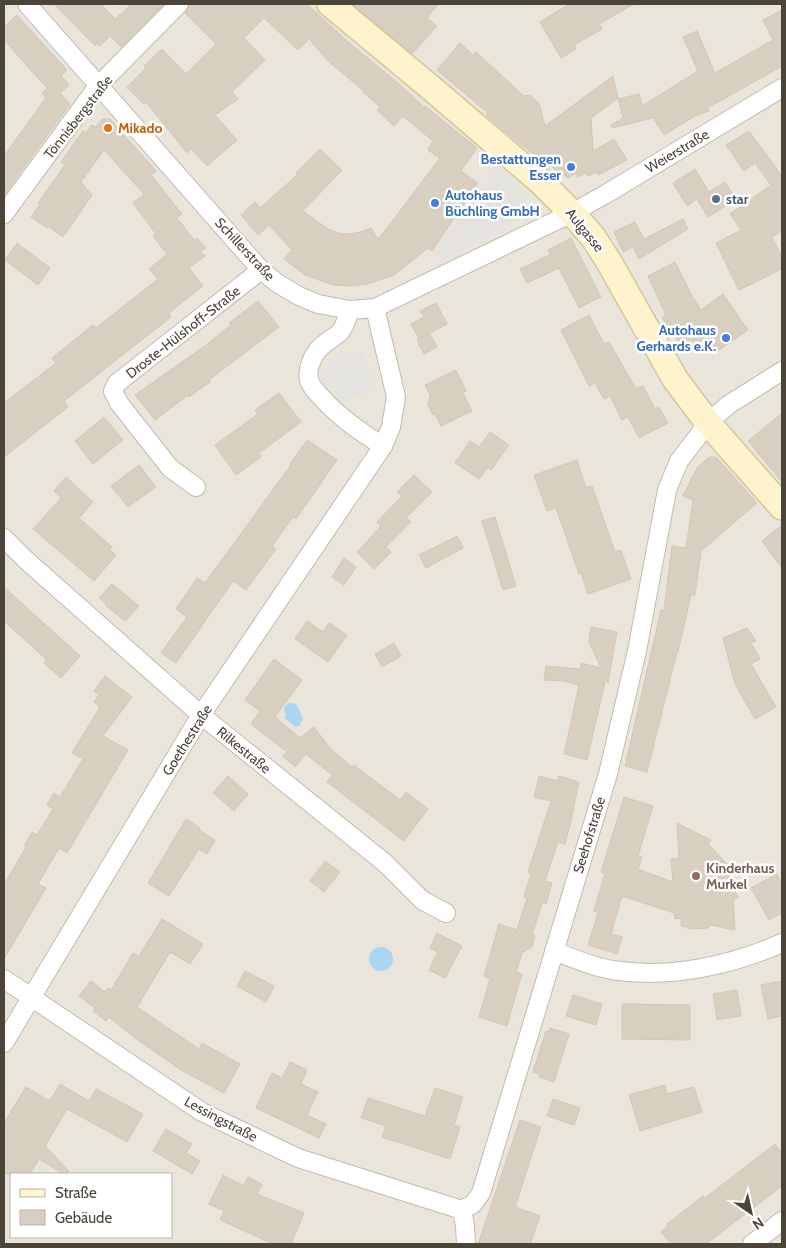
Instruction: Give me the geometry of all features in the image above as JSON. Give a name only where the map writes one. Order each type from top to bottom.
[{"type":"main road","name":"Aulgasse","points":[[330,4],[452,106],[540,182],[572,213],[593,237],[609,262],[675,379],[708,422],[782,507]]},
{"type":"street","name":"Schillerstraße","points":[[27,4],[261,270],[277,283],[299,296],[318,304],[350,310],[375,308],[572,213]]},
{"type":"street","name":"Tönnisbergstraße","points":[[4,214],[98,86],[179,4]]},
{"type":"street","name":"Weierstraße","points":[[572,213],[782,88]]},
{"type":"street","name":"Droste-Hülshoff-Straße","points":[[196,487],[170,468],[119,403],[113,391],[117,383],[261,270]]},
{"type":"street","name":"Goethestraße","points":[[4,1043],[201,715],[383,446],[391,427],[396,397],[375,308]]},
{"type":"street","points":[[350,310],[340,333],[326,342],[317,351],[309,366],[309,379],[312,387],[338,415],[362,434],[383,446]]},
{"type":"street","name":"Seehofstraße","points":[[462,1210],[473,1204],[481,1193],[608,774],[637,651],[667,490],[679,461],[708,422],[728,404],[782,370]]},
{"type":"street","name":"Rilkestraße","points":[[4,538],[26,560],[201,715],[385,863],[422,900],[446,913]]},
{"type":"street","points":[[554,951],[611,970],[652,973],[697,969],[735,960],[782,943]]},
{"type":"street","name":"Lessingstraße","points":[[4,979],[202,1112],[298,1158],[462,1210]]},
{"type":"street","points":[[462,1210],[466,1226],[466,1244]]},
{"type":"street","points":[[752,1244],[782,1221]]},
{"type":"shaded area","points":[[4,4],[782,4],[782,1244],[4,1244]]},
{"type":"shaded area","points":[[493,163],[526,197],[528,204],[526,209],[510,224],[442,262],[433,253],[487,181]]},
{"type":"shaded area","points":[[363,350],[366,362],[376,378],[378,391],[338,401],[335,387],[324,390],[320,373],[331,370],[328,360]]},
{"type":"water","points":[[290,703],[296,704],[303,718],[299,726],[295,727],[285,718],[285,706]]},
{"type":"water","points":[[381,947],[389,951],[393,959],[389,967],[381,971],[373,967],[369,959],[373,951]]},
{"type":"building","points":[[54,4],[101,4],[115,19],[132,4],[164,4],[121,47],[110,36],[100,46],[98,43],[95,46]]},
{"type":"building","points":[[189,4],[307,4],[424,107],[477,148],[461,171],[478,183],[432,251],[428,248],[394,275],[367,284],[352,286],[333,285],[305,275],[284,259],[292,250],[269,225],[258,235],[241,215],[255,202],[260,208],[298,174],[296,173],[320,149],[342,170],[303,211],[328,229],[338,233],[349,234],[371,228],[378,239],[440,158],[428,150],[433,141],[403,116],[394,126],[377,110],[380,107],[329,62],[309,39],[298,50],[264,18],[244,38],[265,60],[232,92],[238,99],[215,115],[237,140],[207,166],[191,149],[187,153],[146,102],[144,104],[127,87],[146,68],[144,66],[162,49],[186,74],[216,44],[185,13]]},
{"type":"building","points":[[352,4],[438,4],[427,18],[437,26],[412,54]]},
{"type":"building","points":[[569,4],[634,4],[599,24],[602,29],[574,45],[576,49],[561,58],[540,22]]},
{"type":"building","points":[[782,10],[782,66],[708,107],[709,111],[695,116],[664,135],[653,118],[612,128],[611,125],[623,118],[618,99],[639,94],[642,106],[698,71],[683,37],[697,31],[715,73],[773,40],[763,20]]},
{"type":"building","points":[[17,15],[67,70],[61,76],[69,85],[60,93],[70,104],[4,195],[4,156],[46,98],[42,93],[47,88],[4,40],[4,27]]},
{"type":"building","points":[[460,43],[473,55],[476,52],[524,96],[530,95],[539,103],[545,126],[613,76],[618,98],[591,118],[593,151],[614,139],[627,160],[598,175],[597,172],[588,176],[586,173],[578,177],[576,173],[568,178],[555,169],[520,144],[486,115],[488,113],[437,70]]},
{"type":"building","points":[[102,119],[110,119],[156,171],[151,175],[182,214],[177,218],[194,240],[197,238],[206,248],[201,251],[205,256],[189,268],[203,286],[169,313],[171,317],[64,401],[68,407],[4,457],[4,403],[56,363],[52,358],[68,345],[93,325],[96,328],[158,279],[149,269],[167,254],[153,236],[156,234],[133,203],[144,194],[104,150],[81,182],[92,195],[63,237],[31,217],[40,204],[38,203],[65,165],[61,162],[83,131],[86,133],[91,125],[96,127]]},
{"type":"building","points":[[749,131],[782,176],[782,231],[772,237],[782,257],[782,269],[739,290],[716,243],[741,230],[730,214],[771,185],[755,163],[744,171],[726,145]]},
{"type":"building","points":[[695,169],[709,192],[725,182],[736,199],[708,217],[697,199],[687,206],[673,183]]},
{"type":"building","points":[[683,219],[688,229],[639,259],[633,247],[623,252],[614,232],[635,222],[644,239]]},
{"type":"building","points":[[571,238],[601,297],[579,308],[559,268],[527,283],[520,269],[551,254],[548,250]]},
{"type":"building","points":[[17,243],[50,268],[38,285],[5,260]]},
{"type":"building","points":[[675,262],[701,310],[723,294],[748,330],[716,352],[706,337],[686,352],[662,318],[666,315],[648,276]]},
{"type":"building","points":[[258,301],[279,327],[209,380],[210,382],[189,397],[188,395],[155,420],[135,395],[206,345],[231,325],[229,323]]},
{"type":"building","points":[[436,303],[447,324],[419,339],[411,324],[424,317],[420,311]]},
{"type":"building","points":[[589,315],[604,344],[609,342],[636,389],[643,386],[655,409],[659,407],[668,423],[639,438],[628,417],[622,420],[610,396],[604,399],[595,383],[589,386],[561,330]]},
{"type":"building","points":[[430,334],[437,347],[424,354],[417,340]]},
{"type":"building","points":[[456,370],[466,391],[463,393],[472,411],[441,426],[428,405],[430,395],[425,385]]},
{"type":"building","points":[[279,393],[301,422],[259,453],[261,457],[236,475],[215,445],[258,414],[255,410]]},
{"type":"building","points":[[782,413],[782,482],[748,441]]},
{"type":"building","points":[[104,417],[123,440],[93,464],[75,441]]},
{"type":"building","points":[[490,432],[509,445],[491,470],[488,467],[479,479],[455,463],[470,441],[479,447]]},
{"type":"building","points":[[307,440],[337,460],[296,519],[293,517],[272,546],[276,549],[246,590],[233,581],[176,663],[161,653],[187,617],[176,609],[197,578],[205,583]]},
{"type":"building","points":[[709,457],[716,457],[757,503],[701,551],[695,595],[691,595],[647,772],[625,766],[661,610],[664,610],[672,546],[686,548],[693,500],[683,496],[697,468]]},
{"type":"building","points":[[577,460],[586,488],[592,486],[615,552],[621,550],[631,579],[588,594],[556,508],[547,511],[534,475]]},
{"type":"building","points":[[139,465],[156,487],[128,507],[111,486]]},
{"type":"building","points":[[414,475],[432,492],[406,518],[411,522],[386,547],[391,552],[374,569],[357,552],[381,526],[377,522],[402,496],[397,492]]},
{"type":"building","points":[[66,477],[93,502],[79,518],[112,547],[110,550],[116,555],[94,581],[33,529],[61,498],[54,491]]},
{"type":"building","points":[[495,517],[516,586],[503,590],[482,521]]},
{"type":"building","points":[[782,525],[782,568],[762,541]]},
{"type":"building","points":[[457,536],[463,548],[426,568],[419,555]]},
{"type":"building","points":[[344,558],[356,567],[344,585],[332,577]]},
{"type":"building","points":[[112,584],[139,606],[125,621],[99,598]]},
{"type":"building","points":[[4,587],[80,656],[61,678],[44,663],[47,660],[4,621]]},
{"type":"building","points":[[307,621],[323,632],[329,623],[347,635],[328,662],[295,639]]},
{"type":"building","points":[[591,627],[617,632],[608,683],[606,678],[587,760],[564,754],[579,685],[564,681],[544,680],[546,666],[580,669],[581,663],[601,668],[589,642]]},
{"type":"building","points":[[747,628],[756,641],[751,643],[760,659],[751,664],[776,707],[755,719],[735,684],[723,638]]},
{"type":"building","points":[[394,643],[401,656],[382,667],[375,654]]},
{"type":"building","points":[[274,659],[302,680],[275,717],[300,738],[314,727],[330,748],[352,767],[354,765],[400,800],[406,792],[428,809],[404,841],[327,782],[332,775],[306,754],[295,767],[283,756],[287,752],[251,724],[260,711],[245,700]]},
{"type":"building","points":[[105,676],[132,697],[103,736],[128,750],[67,853],[59,848],[38,884],[46,888],[4,959],[4,885],[26,847],[24,846],[32,832],[37,835],[53,809],[47,805],[54,793],[60,797],[83,759],[72,753],[100,707],[94,702],[99,695],[94,691]]},
{"type":"building","points":[[228,776],[248,794],[234,811],[213,793]]},
{"type":"building","points":[[539,776],[558,781],[559,776],[579,782],[565,844],[558,842],[545,881],[552,883],[546,904],[542,903],[532,935],[535,936],[532,947],[522,953],[516,972],[522,974],[507,1026],[479,1017],[490,979],[484,976],[499,924],[517,930],[527,898],[524,897],[531,873],[528,872],[551,801],[534,797]]},
{"type":"building","points":[[624,797],[653,806],[638,856],[642,857],[638,869],[673,882],[671,859],[679,858],[677,823],[711,840],[708,844],[730,867],[726,869],[738,898],[733,899],[735,930],[710,925],[708,928],[688,929],[681,926],[681,918],[675,919],[674,913],[622,896],[611,934],[622,937],[617,954],[588,945],[598,913],[594,911],[605,873],[601,872]]},
{"type":"building","points":[[186,819],[215,840],[207,854],[199,849],[169,896],[148,883]]},
{"type":"building","points":[[325,861],[340,872],[324,892],[310,881]]},
{"type":"building","points":[[777,874],[782,884],[782,913],[769,920],[751,888]]},
{"type":"building","points":[[162,919],[203,944],[190,964],[170,952],[137,1007],[199,1049],[202,1043],[240,1064],[224,1093],[181,1070],[109,1017],[106,1021],[93,1011],[95,1008],[79,996],[91,981],[105,992],[108,988],[111,990],[133,953],[139,956]]},
{"type":"building","points":[[437,933],[462,946],[445,978],[429,970],[438,952],[430,948]]},
{"type":"building","points":[[245,971],[274,986],[266,1002],[237,986]]},
{"type":"building","points":[[782,981],[782,1016],[768,1019],[761,985]]},
{"type":"building","points":[[737,990],[741,1016],[717,1020],[713,994]]},
{"type":"building","points":[[573,995],[602,1004],[596,1025],[566,1016]]},
{"type":"building","points":[[622,1004],[690,1005],[690,1040],[622,1039]]},
{"type":"building","points":[[550,1028],[569,1034],[554,1082],[539,1077],[540,1074],[533,1072],[546,1031],[549,1032]]},
{"type":"building","points":[[290,1062],[307,1070],[301,1084],[318,1092],[307,1115],[326,1124],[319,1138],[256,1108],[272,1073],[282,1078]]},
{"type":"building","points":[[60,1084],[89,1101],[96,1089],[143,1114],[127,1142],[67,1109],[45,1146],[69,1171],[62,1173],[39,1159],[31,1173],[4,1174],[4,1123],[26,1087],[50,1101]]},
{"type":"building","points":[[665,1085],[667,1094],[694,1087],[702,1112],[640,1131],[629,1095]]},
{"type":"building","points":[[435,1088],[463,1097],[454,1125],[460,1127],[450,1159],[382,1137],[386,1126],[361,1118],[368,1098],[425,1116]]},
{"type":"building","points":[[553,1099],[580,1108],[574,1125],[547,1116]]},
{"type":"building","points":[[520,1120],[541,1127],[515,1207],[540,1216],[530,1244],[478,1244]]},
{"type":"building","points":[[166,1129],[192,1144],[186,1153],[200,1161],[192,1174],[153,1151]]},
{"type":"building","points":[[775,1144],[782,1153],[782,1186],[706,1244],[671,1244],[661,1232],[668,1226],[667,1224],[703,1196],[705,1198]]},
{"type":"building","points":[[223,1175],[244,1186],[248,1177],[262,1184],[257,1194],[304,1213],[291,1244],[273,1244],[220,1220],[224,1211],[209,1204]]},
{"type":"place","name":"Mikado","points":[[108,128]]},
{"type":"place","name":"Bestattungen Esser","points":[[571,167]]},
{"type":"place","name":"star","points":[[716,199]]},
{"type":"place","name":"Autohaus Büchling GmbH","points":[[435,203]]},
{"type":"place","name":"Autohaus Gerhards e.K.","points":[[726,338]]},
{"type":"place","name":"Kinderhaus Murkel","points":[[696,876]]}]
